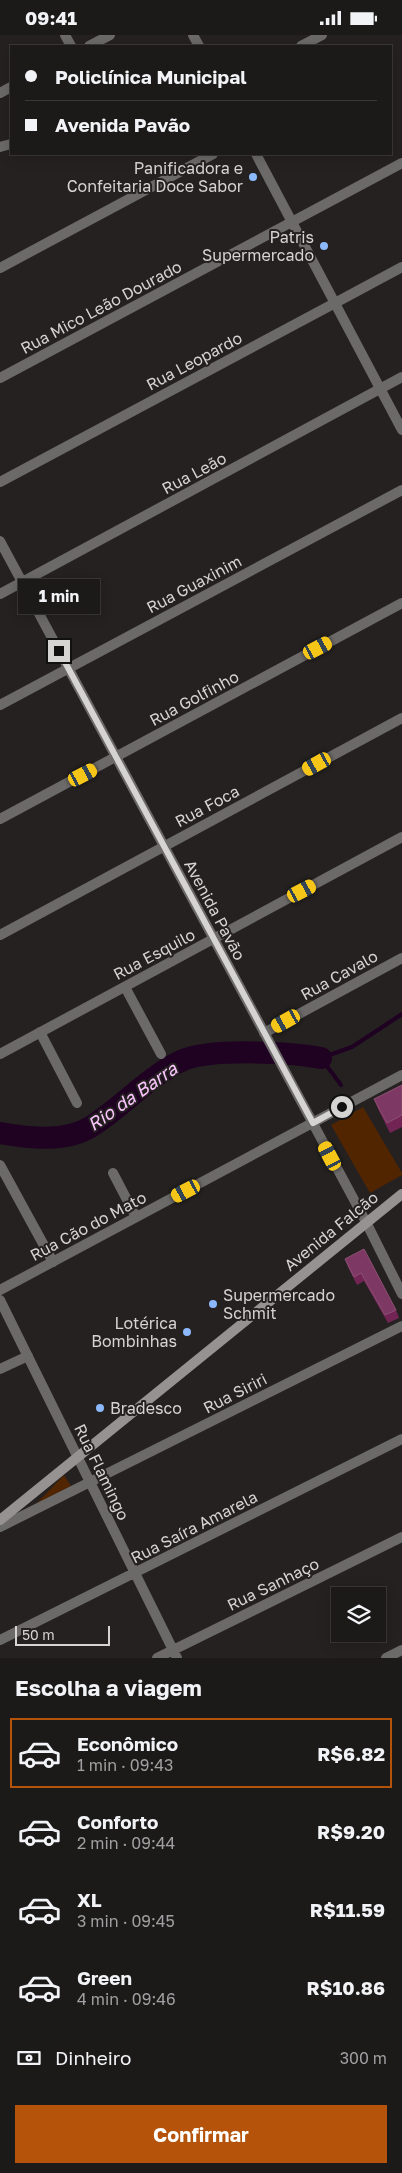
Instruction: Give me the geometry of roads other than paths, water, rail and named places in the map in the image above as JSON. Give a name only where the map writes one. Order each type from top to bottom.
[{"type":"main road","name":"Avenida Falcão","points":[[0,1520],[402,1194]]},
{"type":"street","points":[[91,45],[110,35]]},
{"type":"street","points":[[302,45],[322,35]]},
{"type":"street","points":[[0,267],[211,155]]},
{"type":"street","points":[[257,155],[402,430]]},
{"type":"street","name":"Rua Mico Leão Dourado","points":[[0,378],[402,163]]},
{"type":"street","name":"Rua Leopardo","points":[[0,482],[402,267]]},
{"type":"street","name":"Rua Leão","points":[[0,594],[402,377]]},
{"type":"street","name":"Rua Guaxinim","points":[[0,705],[402,489]]},
{"type":"street","name":"Avenida Pavão","points":[[0,541],[366,1222],[402,1293]]},
{"type":"street","name":"Rua Golfinho","points":[[0,819],[402,603]]},
{"type":"street","name":"Rua Foca","points":[[0,935],[402,718]]},
{"type":"street","name":"Rua Esquilo","points":[[0,1054],[402,837]]},
{"type":"street","name":"Rua Cavalo","points":[[264,1033],[402,958]]},
{"type":"street","points":[[124,987],[161,1054]]},
{"type":"street","points":[[40,1032],[77,1103]]},
{"type":"street","name":"Rua Cão do Mato","points":[[0,1290],[402,1075]]},
{"type":"street","points":[[0,1165],[53,1262]]},
{"type":"street","points":[[113,1173],[136,1217]]},
{"type":"street","name":"Rua Flamingo","points":[[0,1300],[175,1654]]},
{"type":"street","name":"Rua Siriri","points":[[0,1527],[402,1326]]},
{"type":"street","points":[[0,1369],[28,1356]]},
{"type":"street","name":"Rua Saíra Amarela","points":[[0,1640],[402,1439]]},
{"type":"street","name":"Rua Sanhaço","points":[[157,1658],[175,1654],[402,1537]]},
{"type":"street","points":[[386,1658],[402,1650]]},
{"type":"waterway","name":"Rio da Barra","points":[[341,1085],[321,1058],[352,1047],[402,1014]]},
{"type":"waterway","name":"Rio da Barra","points":[[0,1133],[47,1138],[71,1135],[82,1131],[103,1118],[158,1075],[181,1061],[194,1057],[210,1054],[250,1052],[321,1058]]},
{"type":"place","name":"Panificadora e Confeitaria Doce Sabor","points":[[253,177]]},
{"type":"place","name":"Patris Supermercado","points":[[324,246]]},
{"type":"place","name":"Supermercado Schmit","points":[[213,1304]]},
{"type":"place","name":"Lotérica Bombinhas","points":[[187,1332]]},
{"type":"place","name":"Bradesco","points":[[100,1408]]}]
